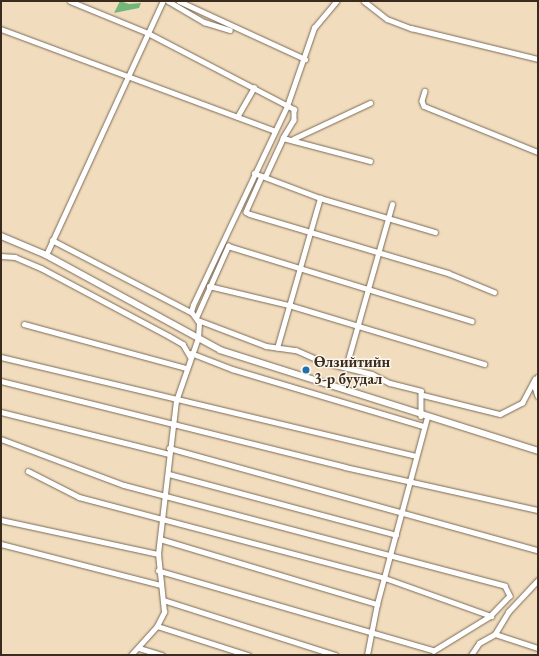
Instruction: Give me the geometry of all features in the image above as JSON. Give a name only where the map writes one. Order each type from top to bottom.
[{"type":"main road","points":[[1,236],[46,255],[198,338],[273,369],[538,451]]},
{"type":"street","points":[[70,1],[148,33],[287,106],[296,114],[246,212],[448,273],[494,292]]},
{"type":"street","points":[[46,255],[163,1]]},
{"type":"street","points":[[168,1],[204,22],[228,31],[239,26]]},
{"type":"street","points":[[179,1],[239,26],[285,52],[305,59]]},
{"type":"street","points":[[191,312],[202,282],[287,106],[305,59],[314,28],[337,1]]},
{"type":"street","points":[[364,1],[387,19],[411,28],[538,59]]},
{"type":"street","points":[[1,30],[128,75],[275,131]]},
{"type":"street","points":[[237,117],[254,88]]},
{"type":"street","points":[[425,91],[422,101],[424,106],[538,152]]},
{"type":"street","points":[[293,139],[370,103]]},
{"type":"street","points":[[283,138],[293,139],[370,161]]},
{"type":"street","points":[[254,173],[320,198],[435,232]]},
{"type":"street","points":[[277,348],[320,198]]},
{"type":"street","points":[[346,367],[355,325],[392,204]]},
{"type":"street","points":[[52,240],[191,312],[197,319],[277,348],[296,350],[323,362],[346,367],[414,388],[423,395],[500,414],[522,403],[536,378]]},
{"type":"street","points":[[131,655],[139,648],[157,626],[164,612],[158,571],[158,554],[169,474],[169,451],[172,424],[177,396],[198,338],[197,319],[209,286],[228,246],[366,287],[472,321]]},
{"type":"street","points":[[1,256],[15,257],[41,268],[183,344],[191,355],[232,370],[423,426]]},
{"type":"street","points":[[209,286],[289,305],[484,364]]},
{"type":"street","points":[[24,324],[186,368]]},
{"type":"street","points":[[1,357],[168,398],[177,396],[415,456]]},
{"type":"street","points":[[536,378],[538,396]]},
{"type":"street","points":[[1,381],[409,481],[538,510]]},
{"type":"street","points":[[367,655],[377,604],[391,555],[423,426],[423,395]]},
{"type":"street","points":[[1,412],[169,451],[401,512],[538,550]]},
{"type":"street","points":[[1,439],[165,496],[505,586],[510,596],[491,616],[434,651],[158,571]]},
{"type":"street","points":[[28,471],[79,497],[150,519],[162,518],[385,578],[449,598],[491,616]]},
{"type":"street","points":[[169,474],[396,535]]},
{"type":"street","points":[[1,520],[158,554]]},
{"type":"street","points":[[160,540],[377,604]]},
{"type":"street","points":[[1,544],[161,585]]},
{"type":"street","points":[[471,655],[479,643],[495,634],[508,612],[538,580]]},
{"type":"street","points":[[163,600],[335,655]]},
{"type":"street","points":[[157,626],[248,655]]},
{"type":"street","points":[[495,634],[538,648]]},
{"type":"street","points":[[139,648],[162,655]]},
{"type":"green space","points":[[120,1],[129,4],[141,3],[139,8],[114,13]]},
{"type":"place","name":"Өлзийтийн 3-р буудал","points":[[306,370]]}]
